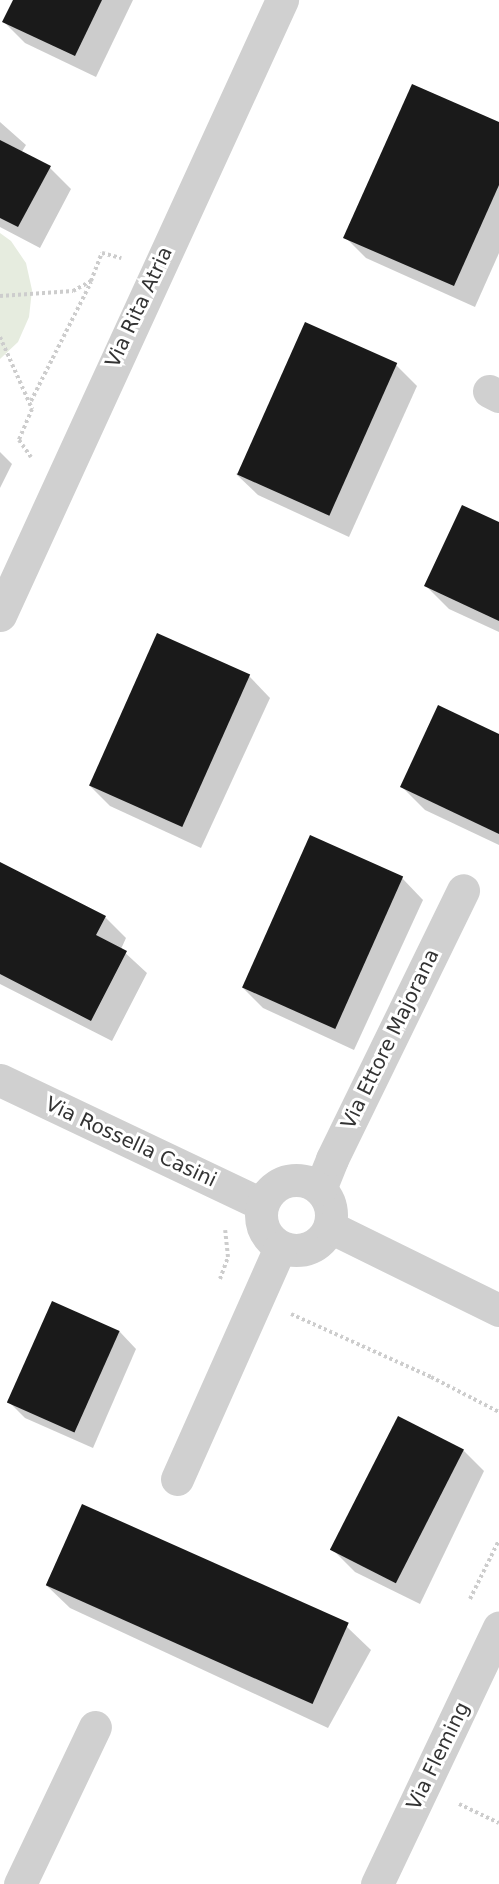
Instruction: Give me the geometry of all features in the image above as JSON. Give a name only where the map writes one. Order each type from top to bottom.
[{"type":"street","name":"Via Rita Atria","points":[[0,615],[282,0]]},
{"type":"street","name":"Via Ettore Majorana","points":[[320,1189],[332,1159],[463,890]]},
{"type":"street","name":"Via Rossella Casini","points":[[0,1080],[261,1204]]},
{"type":"street","points":[[298,1180],[320,1189],[331,1206],[330,1227],[310,1249],[280,1248],[263,1230],[261,1204],[275,1186],[298,1180]]},
{"type":"street","points":[[330,1227],[499,1310]]},
{"type":"street","points":[[177,1479],[280,1248]]},
{"type":"street","name":"Via Fleming","points":[[377,1884],[499,1628]]},
{"type":"street","points":[[21,1884],[95,1727]]},
{"type":"path","points":[[30,402],[91,281],[102,253],[124,258]]},
{"type":"path","points":[[0,297],[73,291],[91,281]]},
{"type":"path","points":[[0,336],[33,409],[19,440],[56,492]]},
{"type":"shaded area","points":[[0,233],[11,241],[26,263],[32,290],[29,317],[18,342],[0,359]]},
{"type":"building","points":[[13,0],[102,0],[75,56],[2,22]]},
{"type":"building","points":[[412,84],[499,122],[499,185],[454,286],[343,238]]},
{"type":"building","points":[[0,140],[51,166],[18,227],[0,218]]},
{"type":"building","points":[[305,322],[397,363],[329,516],[237,475]]},
{"type":"building","points":[[462,505],[499,522],[499,621],[424,586]]},
{"type":"building","points":[[157,633],[250,674],[182,827],[89,786]]},
{"type":"building","points":[[438,705],[499,734],[499,834],[400,787]]},
{"type":"building","points":[[310,835],[403,876],[335,1029],[242,988]]},
{"type":"building","points":[[0,862],[106,916],[96,935],[127,951],[91,1021],[0,974]]},
{"type":"building","points":[[52,1301],[120,1331],[74,1433],[7,1402]]},
{"type":"building","points":[[398,1416],[464,1450],[396,1583],[330,1550]]},
{"type":"building","points":[[82,1504],[349,1623],[313,1704],[46,1585]]}]
